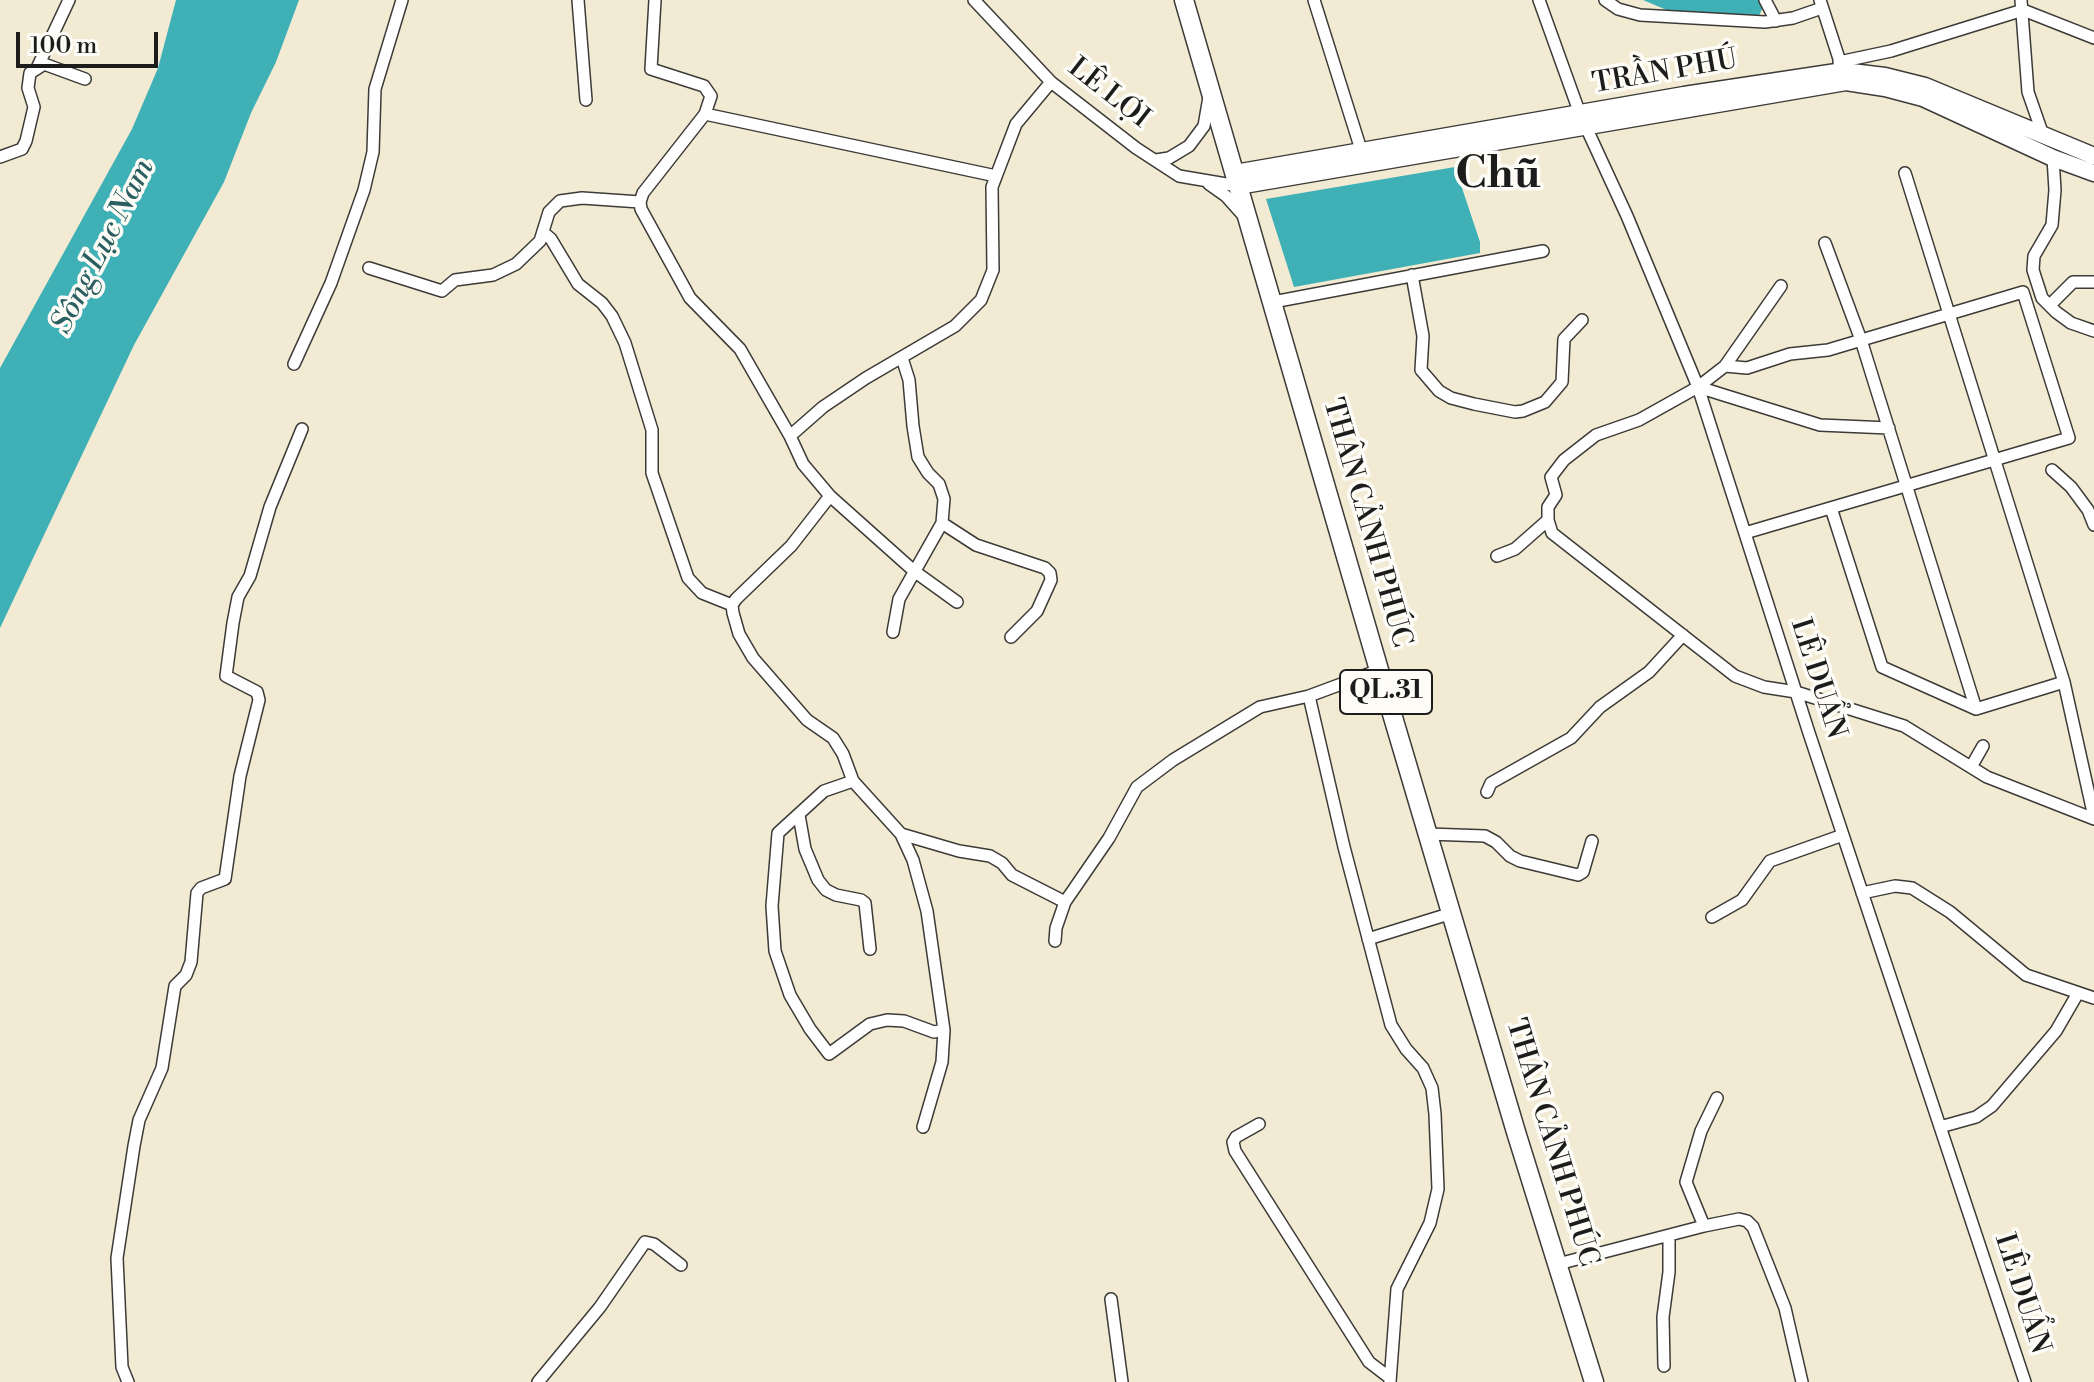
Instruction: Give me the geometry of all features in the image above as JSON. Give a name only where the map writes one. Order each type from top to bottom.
[{"type":"highway","name":"THÂN CẢNH PHÚC","points":[[1184,0],[1379,670],[1594,1382]]},
{"type":"main road","name":"TRẦN PHÚ","points":[[1237,180],[1583,120],[1800,76],[1843,72],[1885,82],[1925,86],[2094,156]]},
{"type":"main road","name":"TRẦN PHÚ","points":[[1885,82],[2053,158],[2094,173]]},
{"type":"street","points":[[38,66],[69,0]]},
{"type":"street","points":[[294,364],[331,283],[364,190],[373,152],[375,89],[402,0]]},
{"type":"street","points":[[578,0],[586,100]]},
{"type":"street","points":[[655,0],[651,69],[707,88],[711,96],[705,114],[643,193],[641,209],[690,298],[740,349],[803,464],[830,496],[914,571],[957,602]]},
{"type":"street","name":"LÊ LỢI","points":[[974,0],[1051,82],[1136,148],[1179,176],[1205,182],[1226,196],[1249,221]]},
{"type":"street","points":[[1314,0],[1364,159]]},
{"type":"street","name":"LÊ DUẨN","points":[[1539,0],[1583,120],[1627,216],[1698,387],[2025,1382]]},
{"type":"street","points":[[1605,0],[1618,9],[1640,15],[1776,21],[1821,4],[1843,72]]},
{"type":"street","points":[[1765,0],[1776,21]]},
{"type":"street","points":[[2043,135],[2028,92],[2022,5],[2094,38]]},
{"type":"street","name":"TRẦN PHÚ","points":[[1843,72],[1891,51],[2022,5]]},
{"type":"street","points":[[1885,82],[1891,51]]},
{"type":"street","points":[[0,157],[22,149],[26,141],[34,107],[28,79],[30,73],[44,64],[85,79]]},
{"type":"street","points":[[790,436],[823,407],[866,378],[955,326],[981,300],[993,270],[992,191],[996,176],[1016,124],[1051,82]]},
{"type":"street","points":[[1156,160],[1169,158],[1189,146],[1197,136],[1204,126],[1210,89]]},
{"type":"street","points":[[705,114],[996,176]]},
{"type":"street","points":[[2053,158],[2055,190],[2052,225],[2032,264],[2042,298],[2071,323],[2094,331]]},
{"type":"street","points":[[1905,173],[2064,682],[2094,818]]},
{"type":"street","points":[[1205,182],[1237,180]]},
{"type":"street","points":[[369,268],[442,291],[455,280],[507,270],[540,241],[549,212],[560,201],[582,198],[640,202]]},
{"type":"street","points":[[544,233],[551,239],[578,284],[602,303],[612,316],[625,343],[652,430],[652,473],[688,578],[702,593],[732,605]]},
{"type":"street","points":[[1825,243],[1861,340],[1976,709]]},
{"type":"street","points":[[1273,302],[1543,251]]},
{"type":"street","points":[[1412,275],[1423,336],[1421,370],[1439,391],[1451,398],[1515,412],[1545,402],[1557,391],[1564,375],[1564,339],[1582,320]]},
{"type":"street","points":[[2050,305],[2073,282],[2094,282]]},
{"type":"street","points":[[1781,286],[1725,366],[1698,387],[1650,415],[1596,435],[1564,460],[1551,477],[1556,495],[1548,507],[1552,533],[1735,676],[1904,726],[1971,767],[2023,793],[2094,818]]},
{"type":"street","points":[[1725,366],[1747,368],[1790,354],[1828,350],[2023,292],[2069,438],[1745,533]]},
{"type":"street","points":[[893,632],[899,599],[942,523],[944,499],[939,484],[918,457],[909,380],[902,358]]},
{"type":"street","points":[[1698,387],[1820,425],[1889,428]]},
{"type":"street","points":[[128,1382],[122,1367],[117,1258],[134,1146],[139,1120],[162,1068],[175,986],[186,975],[191,962],[197,893],[201,888],[225,879],[240,776],[259,700],[257,692],[225,674],[233,623],[238,597],[250,576],[270,507],[302,429]]},
{"type":"street","points":[[2052,470],[2071,487],[2088,510],[2094,525]]},
{"type":"street","points":[[732,605],[791,546],[830,496]]},
{"type":"street","points":[[1831,508],[1882,667],[1976,709],[2064,682]]},
{"type":"street","points":[[1497,556],[1515,549],[1548,520]]},
{"type":"street","points":[[942,523],[976,545],[1045,568],[1050,573],[1051,580],[1037,611],[1011,637]]},
{"type":"street","points":[[732,605],[739,634],[753,658],[807,720],[833,738],[853,781],[901,834],[913,860],[927,911],[944,1030],[942,1062],[923,1127]]},
{"type":"street","points":[[1487,792],[1491,783],[1571,738],[1600,707],[1649,672],[1683,635]]},
{"type":"street","points":[[1055,941],[1065,902],[1109,838],[1137,787],[1173,760],[1260,707],[1309,696],[1379,670]]},
{"type":"street","points":[[1309,696],[1344,847],[1391,1025],[1423,1068],[1432,1088],[1438,1144],[1438,1189],[1430,1223],[1397,1289],[1390,1380]]},
{"type":"street","points":[[1971,767],[1983,746]]},
{"type":"street","points":[[853,781],[824,791],[778,833],[773,933],[775,951],[790,995],[829,1054],[870,1024],[887,1020],[904,1021],[934,1032],[944,1030]]},
{"type":"street","points":[[799,815],[805,849],[818,880],[826,890],[836,895],[865,903],[870,949]]},
{"type":"street","points":[[901,834],[959,851],[990,856],[1002,863],[1012,875],[1065,902]]},
{"type":"street","points":[[1428,834],[1485,836],[1520,861],[1578,875],[1583,872],[1592,841]]},
{"type":"street","points":[[1712,917],[1742,900],[1770,861],[1843,835]]},
{"type":"street","points":[[1862,893],[1895,886],[1912,888],[1950,912],[2026,975],[2094,998]]},
{"type":"street","points":[[1368,939],[1452,913]]},
{"type":"street","points":[[1940,1127],[1976,1117],[1992,1106],[2056,1031],[2078,993]]},
{"type":"street","points":[[1704,1226],[1686,1182],[1696,1146],[1717,1098]]},
{"type":"street","points":[[1259,1124],[1236,1137],[1233,1142],[1235,1151],[1369,1362],[1390,1380]]},
{"type":"street","points":[[1558,1264],[1704,1226],[1739,1219],[1747,1221],[1753,1227],[1785,1308],[1802,1382]]},
{"type":"street","points":[[1664,1366],[1663,1317],[1669,1272],[1669,1235]]},
{"type":"street","points":[[538,1382],[600,1307],[645,1242],[654,1244],[681,1265]]},
{"type":"street","points":[[1111,1299],[1122,1382]]},
{"type":"water","name":"Sông Lục Nam","points":[[176,0],[299,0],[224,182],[134,345],[0,628],[0,368],[132,129],[158,68]]},
{"type":"water","points":[[1643,0],[1759,0],[1763,7],[1759,16],[1669,11]]},
{"type":"water","points":[[1455,167],[1480,242],[1480,253],[1294,287],[1266,199]]},
{"type":"district","name":"Chũ","points":[[1498,176]]}]
